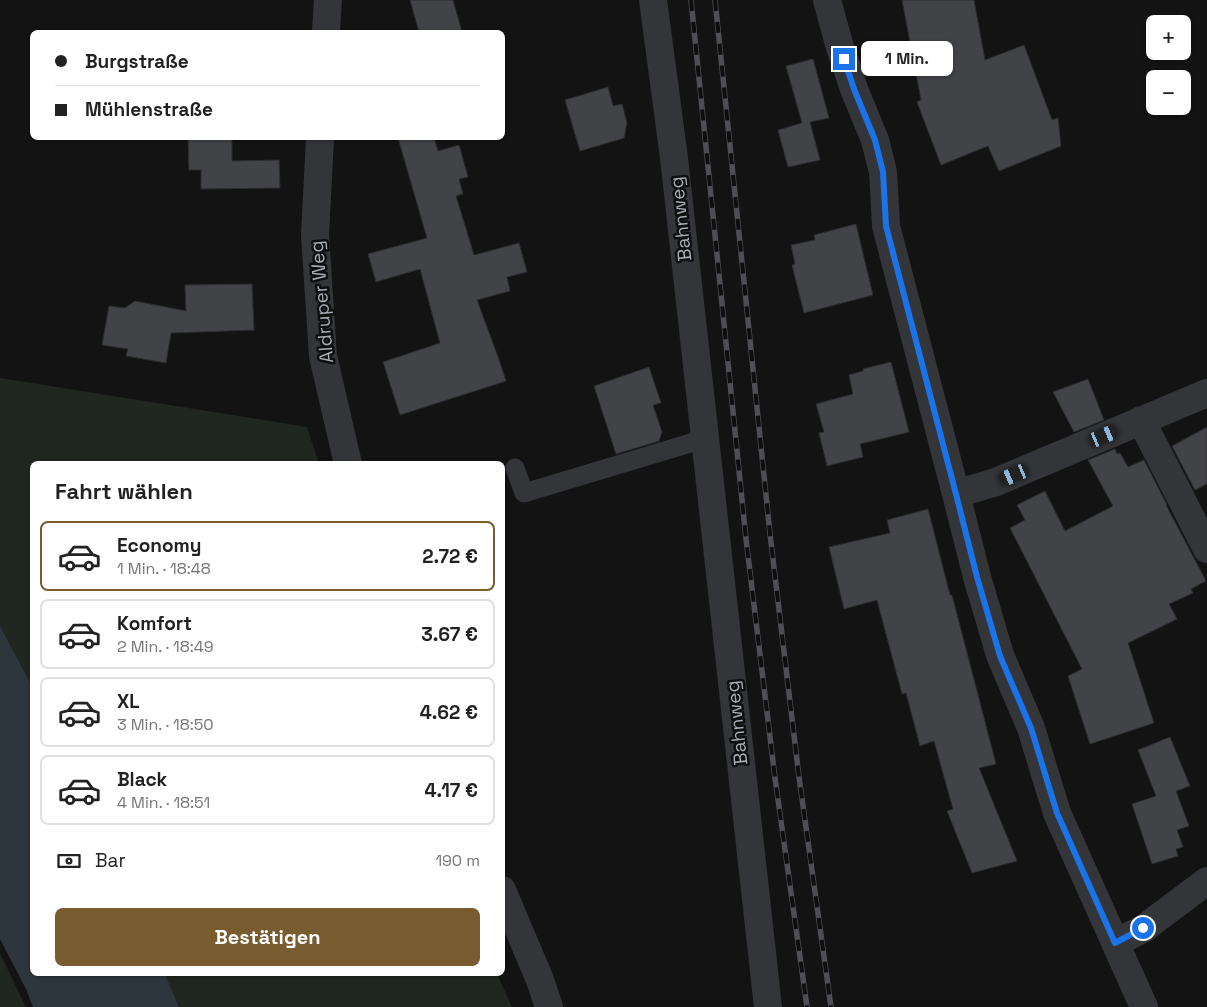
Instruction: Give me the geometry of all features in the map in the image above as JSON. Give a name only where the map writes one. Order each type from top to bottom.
[{"type":"street","points":[[326,30],[328,0]]},
{"type":"street","name":"Bahnweg","points":[[653,0],[674,158],[768,1007]]},
{"type":"street","points":[[827,0],[851,80],[875,140],[883,172],[886,226],[977,577],[1000,656],[1031,728],[1057,813],[1144,1007]]},
{"type":"street","name":"Aldruper Weg","points":[[320,140],[315,235],[323,356],[347,461]]},
{"type":"street","points":[[956,494],[996,482],[1207,393]]},
{"type":"street","points":[[1141,420],[1207,549]]},
{"type":"street","points":[[1115,943],[1143,928],[1207,881]]},
{"type":"street","points":[[505,897],[540,980],[549,1007]]},
{"type":"lane","points":[[515,468],[524,493],[704,439]]},
{"type":"shaded area","points":[[0,378],[307,427],[318,461],[30,461],[30,682],[0,626]]},
{"type":"shaded area","points":[[0,626],[30,682],[30,976],[166,976],[179,1007],[33,1007],[26,989],[0,939]]},
{"type":"shaded area","points":[[0,953],[23,1001],[26,1007],[0,1007]]},
{"type":"shaded area","points":[[166,976],[498,976],[512,1007],[179,1007]]},
{"type":"building","points":[[410,0],[453,0],[461,30],[418,30]]},
{"type":"building","points":[[902,0],[974,0],[985,60],[1024,45],[1052,120],[1058,118],[1061,146],[999,171],[988,146],[941,165],[917,102],[921,100]]},
{"type":"building","points":[[813,59],[829,118],[810,122],[820,160],[788,167],[778,130],[802,123],[786,66]]},
{"type":"building","points":[[608,87],[613,106],[622,104],[627,123],[624,138],[580,151],[565,100]]},
{"type":"building","points":[[188,140],[232,140],[232,161],[279,160],[280,188],[201,189],[201,170],[189,170]]},
{"type":"building","points":[[399,140],[435,140],[438,151],[459,145],[468,177],[459,179],[463,194],[456,196],[474,255],[519,243],[527,272],[507,277],[510,291],[477,300],[506,381],[400,415],[383,362],[440,343],[420,269],[376,282],[368,254],[427,238]]},
{"type":"building","points":[[856,224],[873,295],[804,313],[792,265],[795,264],[791,245],[815,240],[814,235]]},
{"type":"building","points":[[252,284],[254,330],[171,333],[166,363],[126,356],[128,349],[102,345],[109,306],[125,308],[135,301],[186,311],[185,285]]},
{"type":"building","points":[[891,362],[909,432],[860,444],[863,457],[827,466],[819,433],[824,432],[816,404],[853,394],[849,375],[863,371],[863,369]]},
{"type":"building","points":[[649,367],[661,403],[653,405],[662,432],[659,441],[616,454],[594,386]]},
{"type":"building","points":[[1088,379],[1104,420],[1074,432],[1053,392]]},
{"type":"building","points":[[1207,427],[1207,484],[1195,490],[1172,446]]},
{"type":"building","points":[[1115,449],[1117,454],[1120,453],[1128,467],[1144,460],[1206,581],[1191,589],[1193,593],[1169,604],[1177,619],[1128,643],[1154,723],[1090,744],[1068,676],[1082,669],[1010,528],[1025,520],[1017,505],[1045,491],[1065,531],[1113,506],[1088,460]]},
{"type":"building","points":[[928,509],[996,764],[979,768],[1017,861],[972,873],[947,811],[953,809],[934,741],[920,746],[906,693],[902,694],[877,600],[844,609],[829,547],[890,533],[887,520]]},
{"type":"building","points":[[1170,737],[1190,786],[1176,791],[1189,826],[1177,830],[1183,847],[1176,849],[1178,856],[1152,864],[1132,804],[1156,796],[1138,750]]},
{"type":"railway","points":[[691,0],[746,539],[775,778],[807,1007]]},
{"type":"railway","points":[[715,0],[770,534],[799,777],[831,1007]]},
{"type":"route","points":[[844,59],[875,140],[883,172],[886,226],[977,577],[1000,656],[1031,728],[1057,813],[1115,943],[1143,928]]}]
